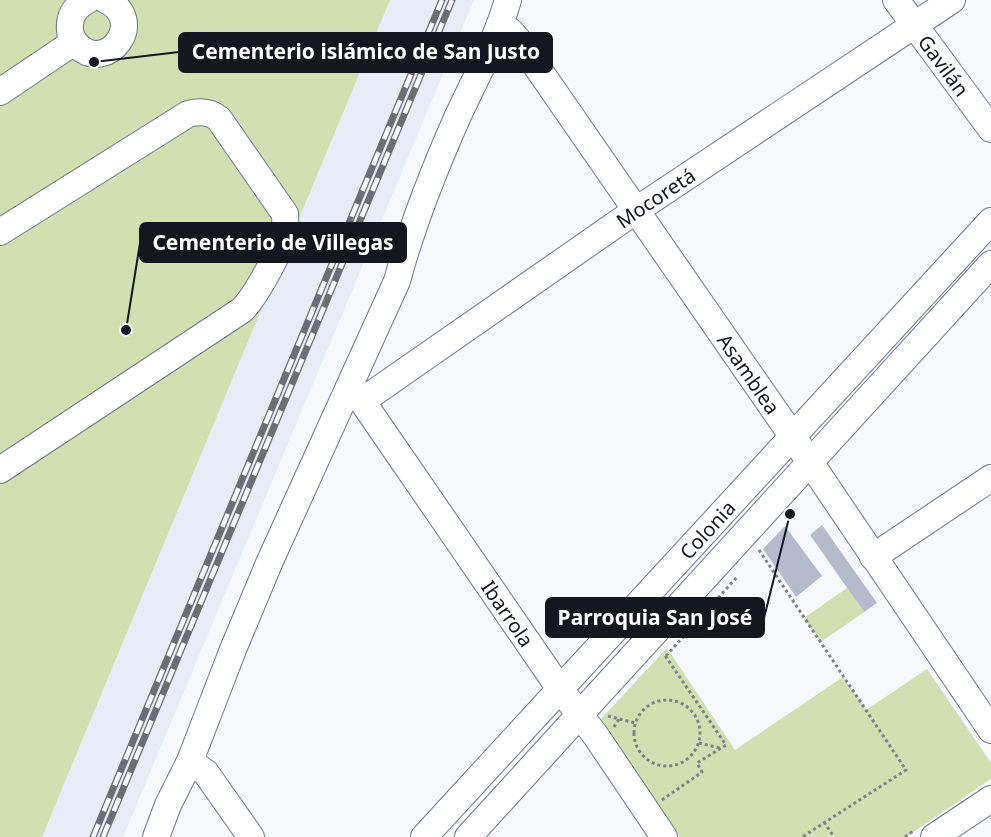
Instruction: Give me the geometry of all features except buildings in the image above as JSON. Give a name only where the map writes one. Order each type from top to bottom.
[{"type":"street","points":[[88,0],[75,9],[71,17],[71,34],[81,49],[100,54],[117,45],[125,28],[124,19],[119,10],[106,0]]},
{"type":"street","points":[[156,837],[168,805],[190,760],[270,561],[355,397],[397,281],[407,244],[441,156],[499,26],[508,0]]},
{"type":"street","name":"Gavilán","points":[[896,0],[991,129]]},
{"type":"street","name":"Mocoretá","points":[[355,397],[952,0]]},
{"type":"street","name":"Asamblea","points":[[499,26],[510,31],[519,41],[793,437],[991,730]]},
{"type":"street","points":[[0,92],[75,42]]},
{"type":"street","points":[[0,232],[188,114],[200,112],[215,115],[223,123],[285,214],[286,225],[284,236],[257,292],[242,310],[0,470]]},
{"type":"street","name":"Colonia","points":[[424,837],[991,221]]},
{"type":"street","name":"Colonia","points":[[468,837],[991,264]]},
{"type":"street","name":"Ibarrola","points":[[355,397],[560,689],[581,714],[664,837]]},
{"type":"street","points":[[873,557],[991,478]]},
{"type":"street","points":[[190,760],[206,773],[251,837]]},
{"type":"street","points":[[934,837],[991,799]]},
{"type":"path","points":[[746,532],[906,770],[802,837]]},
{"type":"path","points":[[666,656],[743,570]]},
{"type":"path","points":[[660,801],[702,772],[697,764],[726,745],[662,651]]},
{"type":"path","points":[[667,700],[677,701],[694,713],[700,732],[699,743],[687,760],[678,765],[657,765],[640,753],[633,733],[635,723],[647,706],[667,700]]},
{"type":"path","points":[[699,743],[721,748]]},
{"type":"path","points":[[824,822],[834,837]]},
{"type":"shaded area","points":[[390,0],[474,0],[123,837],[42,837]]},
{"type":"green space","points":[[0,0],[390,0],[42,837],[0,837]]},
{"type":"green space","points":[[847,588],[864,612],[821,642],[804,618]]},
{"type":"green space","points":[[667,648],[735,750],[843,677],[866,710],[927,669],[991,763],[991,779],[906,837],[680,837],[600,720]]},
{"type":"railway","points":[[93,837],[442,0]]},
{"type":"railway","points":[[103,837],[452,0]]},
{"type":"place","name":"Cementerio islámico de San Justo","points":[[94,62]]},
{"type":"place","name":"Cementerio de Villegas","points":[[126,330]]},
{"type":"place","name":"Parroquia San José","points":[[790,514]]}]
